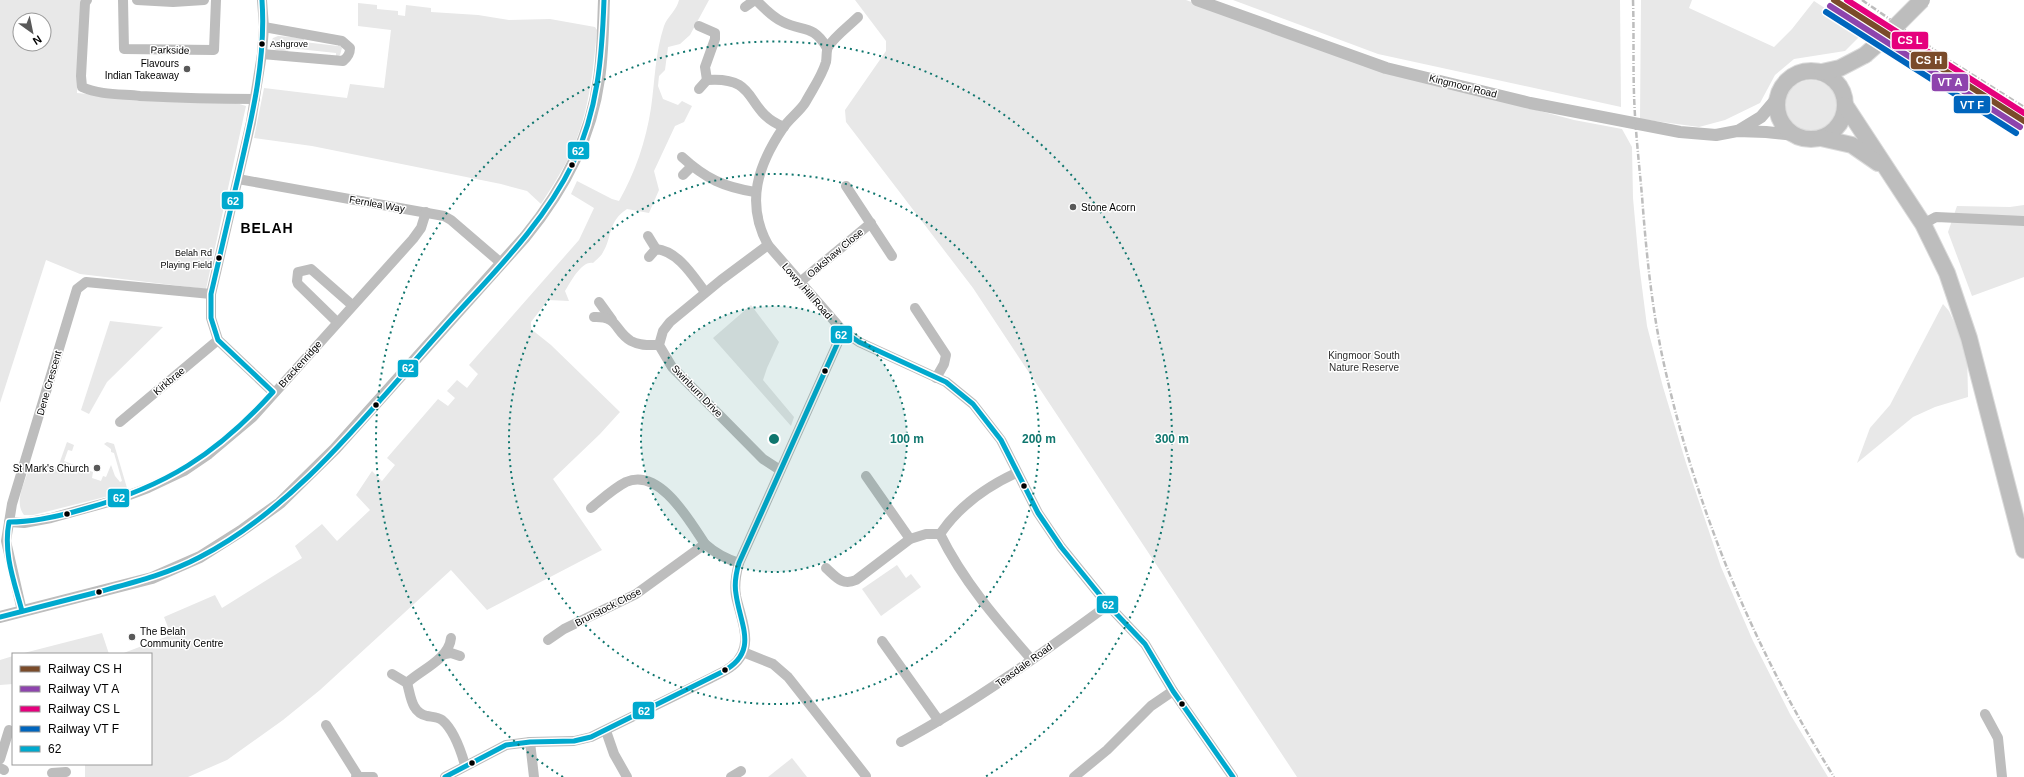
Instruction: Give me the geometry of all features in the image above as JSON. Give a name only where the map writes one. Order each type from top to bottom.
[{"type":"highway","points":[[1821,138],[1832,132],[1840,123],[1850,75],[1865,55],[1922,0]]},
{"type":"highway","points":[[1865,55],[1840,68],[1822,72],[1809,71],[1797,74],[1783,85],[1778,97],[1777,112],[1783,125],[1795,135],[1805,139],[1821,138],[1852,145],[1886,169]]},
{"type":"highway","points":[[1822,72],[1835,80],[1844,99],[1886,169],[1923,224],[1947,273],[1957,300],[2024,550]]},
{"type":"street","points":[[87,0],[81,76],[82,87],[91,91],[115,94],[189,98],[255,99]]},
{"type":"street","name":"Parkside","points":[[122,0],[124,49],[214,50],[216,0]]},
{"type":"street","points":[[137,0],[173,2],[204,0]]},
{"type":"street","points":[[262,0],[264,27],[262,54],[255,99],[211,294],[211,318],[218,340],[274,392]]},
{"type":"street","points":[[0,617],[152,578],[200,557],[241,531],[280,503],[335,449],[525,237],[546,212],[564,182],[577,155],[591,115],[599,80],[604,0]]},
{"type":"street","points":[[745,7],[755,0],[777,19],[784,23],[805,28],[821,37],[827,48],[858,17]]},
{"type":"street","name":"Kingmoor Road","points":[[1197,0],[1386,68],[1530,103],[1680,132],[1716,135],[1737,131],[1778,132],[1795,135]]},
{"type":"street","points":[[699,26],[715,33],[715,39],[705,67],[707,80]]},
{"type":"street","points":[[262,54],[343,61],[349,56],[350,52],[350,48],[342,41],[264,27]]},
{"type":"street","name":"Lowry Hill Road","points":[[827,48],[826,62],[813,88],[796,115],[784,127],[764,163],[755,192],[757,216],[768,245],[843,331],[859,342],[946,382],[973,404],[1001,440],[1016,473],[1038,513],[1061,547],[1108,605],[1145,644],[1173,691],[1233,777]]},
{"type":"street","points":[[699,89],[707,80],[723,78],[739,83],[749,92],[761,112],[771,121],[784,127]]},
{"type":"street","name":"Kingmoor Road","points":[[1737,131],[1761,117],[1778,97]]},
{"type":"street","points":[[682,157],[692,166],[729,187],[755,192]]},
{"type":"street","points":[[683,175],[692,166]]},
{"type":"street","name":"Fernlea Way","points":[[238,179],[426,212],[451,220],[501,263]]},
{"type":"street","name":"Oakshaw Close","points":[[846,186],[892,256]]},
{"type":"street","name":"Brackenridge","points":[[9,522],[24,523],[87,509],[148,488],[184,470],[230,437],[252,416],[414,239],[421,228],[426,212]]},
{"type":"street","points":[[1923,224],[1936,217],[2024,220]]},
{"type":"street","name":"Oakshaw Close","points":[[800,282],[870,223]]},
{"type":"street","points":[[648,236],[652,253],[670,253],[679,261],[705,292]]},
{"type":"street","points":[[599,302],[625,336],[640,344],[659,345],[663,331],[670,322],[705,292],[768,245]]},
{"type":"street","points":[[337,322],[298,284],[298,272],[311,269],[352,305]]},
{"type":"street","name":"Dene Crescent","points":[[22,611],[6,548],[6,536],[12,504],[77,289],[81,284],[86,282],[96,282],[211,294]]},
{"type":"street","points":[[915,308],[946,356],[944,364],[936,378]]},
{"type":"street","points":[[594,317],[603,317],[612,320]]},
{"type":"street","points":[[446,777],[506,745],[530,742],[574,740],[606,731],[728,669],[738,660],[746,643],[745,625],[736,589],[739,563],[843,331]]},
{"type":"street","name":"Kirkbrae","points":[[120,422],[218,340]]},
{"type":"street","name":"Swinburn Drive","points":[[659,345],[672,367],[763,459],[780,470]]},
{"type":"street","points":[[940,534],[948,521],[981,492],[1016,473]]},
{"type":"street","points":[[866,476],[910,539]]},
{"type":"street","points":[[591,508],[626,482],[639,479],[647,480],[672,497],[705,544],[722,556],[739,563]]},
{"type":"street","points":[[826,568],[842,582],[848,583],[856,580],[910,539],[926,534],[940,534]]},
{"type":"street","points":[[940,534],[959,568],[982,602],[1031,660]]},
{"type":"street","name":"Brunstock Close","points":[[548,640],[564,629],[636,594],[705,544]]},
{"type":"street","name":"Teasdale Road","points":[[901,742],[939,721],[1012,675],[1108,605]]},
{"type":"street","points":[[445,654],[451,638]]},
{"type":"street","points":[[882,641],[939,721]]},
{"type":"street","points":[[743,652],[773,664],[788,677],[866,776]]},
{"type":"street","points":[[407,683],[445,654],[451,653],[460,656]]},
{"type":"street","points":[[392,674],[407,683],[410,696],[416,709],[422,714],[442,720],[448,727],[466,765]]},
{"type":"street","points":[[1074,777],[1107,750],[1151,706],[1173,691]]},
{"type":"street","points":[[1985,714],[1998,738],[2002,777]]},
{"type":"street","points":[[326,725],[357,777],[373,777]]},
{"type":"street","points":[[0,759],[8,730]]},
{"type":"street","points":[[606,731],[614,754],[627,777]]},
{"type":"street","points":[[530,742],[534,777]]},
{"type":"street","points":[[731,777],[741,771]]},
{"type":"green space","points":[[0,0],[81,0],[77,93],[141,99],[233,102],[246,106],[206,289],[80,274],[46,260],[0,403]]},
{"type":"green space","points":[[679,0],[709,0],[690,35],[680,44],[668,47],[665,70],[659,76],[658,86],[663,99],[678,105],[682,101],[692,106],[684,122],[675,126],[654,171],[659,190],[649,213],[627,209],[621,214],[613,224],[608,242],[602,254],[593,263],[584,265],[580,269],[565,291],[569,301],[548,300],[531,322],[531,329],[551,345],[620,412],[600,434],[553,479],[602,550],[487,610],[451,570],[320,690],[283,720],[227,760],[188,777],[85,777],[85,765],[152,765],[152,653],[124,653],[171,635],[164,617],[215,595],[222,608],[302,558],[295,546],[322,524],[337,541],[370,510],[356,495],[372,471],[382,481],[395,465],[387,458],[438,399],[448,406],[455,398],[447,391],[457,380],[467,388],[478,374],[469,365],[579,240],[594,208],[571,194],[577,181],[612,199],[619,201],[635,168],[643,145],[651,108],[661,36],[667,20],[678,4]]},
{"type":"green space","name":"Kingmoor South Nature Reserve","points":[[855,0],[1186,0],[1364,64],[1574,120],[1622,129],[1632,147],[1633,198],[1639,264],[1647,326],[1663,387],[1686,463],[1721,567],[1753,641],[1790,714],[1828,777],[1297,777],[973,288],[846,122],[845,110],[886,51],[886,41]]},
{"type":"green space","points":[[1233,0],[1620,0],[1621,107],[1378,54]]},
{"type":"green space","points":[[1641,0],[1692,0],[1689,8],[1774,47],[1792,29],[1814,1],[1863,33],[1845,51],[1794,59],[1775,75],[1760,103],[1725,120],[1699,127],[1640,119]]},
{"type":"green space","points":[[358,3],[377,5],[377,9],[398,11],[398,15],[405,16],[406,5],[431,8],[431,12],[478,15],[509,20],[550,19],[595,27],[597,30],[594,64],[585,113],[580,130],[567,161],[541,204],[527,191],[501,184],[312,146],[254,138],[264,88],[347,98],[350,84],[384,88],[391,30],[358,26]]},
{"type":"green space","points":[[278,36],[304,38],[304,42],[338,46],[338,44],[342,48],[340,55],[336,57],[336,53],[289,48],[288,52],[276,50],[272,47],[271,42],[273,38]]},
{"type":"green space","points":[[1806,80],[1816,80],[1826,84],[1834,92],[1838,102],[1838,112],[1834,122],[1826,130],[1816,134],[1806,134],[1796,130],[1788,122],[1784,112],[1784,102],[1788,92],[1796,84]]},
{"type":"green space","points":[[2024,205],[2024,277],[1972,296],[1948,232],[1957,206],[2010,207]]},
{"type":"green space","points":[[1943,304],[1949,311],[1967,350],[1968,397],[1935,407],[1913,417],[1857,463],[1870,428],[1890,405]]},
{"type":"green space","points":[[751,305],[779,342],[763,380],[794,417],[791,426],[713,338]]},
{"type":"green space","points":[[110,321],[163,327],[107,382],[89,414],[81,410]]},
{"type":"green space","points":[[67,442],[74,445],[72,451],[68,450],[64,461],[93,472],[92,478],[101,481],[103,476],[106,477],[111,465],[115,476],[120,482],[122,481],[114,453],[111,452],[111,449],[104,444],[107,442],[114,444],[127,488],[117,494],[33,515],[24,515],[21,510],[20,499],[28,471],[58,467]]},
{"type":"green space","points":[[897,565],[906,578],[911,574],[921,587],[881,616],[862,589]]},
{"type":"green space","points":[[102,633],[109,653],[24,653]]},
{"type":"green space","points":[[12,656],[12,684],[0,685],[0,660]]},
{"type":"green space","points":[[792,758],[807,777],[768,777]]},
{"type":"railway","points":[[1633,0],[1634,82],[1637,145],[1647,256],[1658,335],[1675,411],[1691,466],[1729,573],[1777,677],[1804,727],[1834,777]]},
{"type":"railway","points":[[1862,0],[1949,60],[2024,107]]},
{"type":"transit line","name":"62","points":[[22,611],[8,556],[7,545],[9,522],[38,520],[75,512],[113,500],[165,479],[188,466],[210,450],[252,414],[273,392],[218,340],[211,318],[211,294],[254,106],[262,43],[262,0]]},
{"type":"transit line","name":"62","points":[[0,617],[135,582],[161,574],[200,557],[236,536],[269,511],[330,455],[514,251],[546,209],[560,186],[573,163],[581,143],[593,103],[600,63],[604,0]]},
{"type":"transit line","points":[[1834,0],[2024,121]]},
{"type":"transit line","points":[[1847,0],[2024,113]]},
{"type":"transit line","points":[[1830,6],[2020,127]]},
{"type":"transit line","points":[[1826,12],[2016,133]]},
{"type":"transit line","name":"62","points":[[445,777],[506,745],[530,742],[574,741],[591,737],[722,672],[734,664],[741,656],[745,637],[735,590],[739,563],[843,331],[859,342],[946,382],[973,404],[1001,440],[1038,513],[1061,547],[1108,605],[1145,644],[1173,691],[1233,777]]},
{"type":"place","name":"Ashgrove","points":[[262,44]]},
{"type":"place","name":"Flavours Indian Takeaway","points":[[187,69]]},
{"type":"place","name":"Stone Acorn","points":[[1073,207]]},
{"type":"place","name":"Belah Rd Playing Field","points":[[219,258]]},
{"type":"place","name":"St Mark's Church","points":[[97,468]]},
{"type":"place","name":"The Belah Community Centre","points":[[132,637]]},
{"type":"district","name":"BELAH","points":[[267,228]]}]
